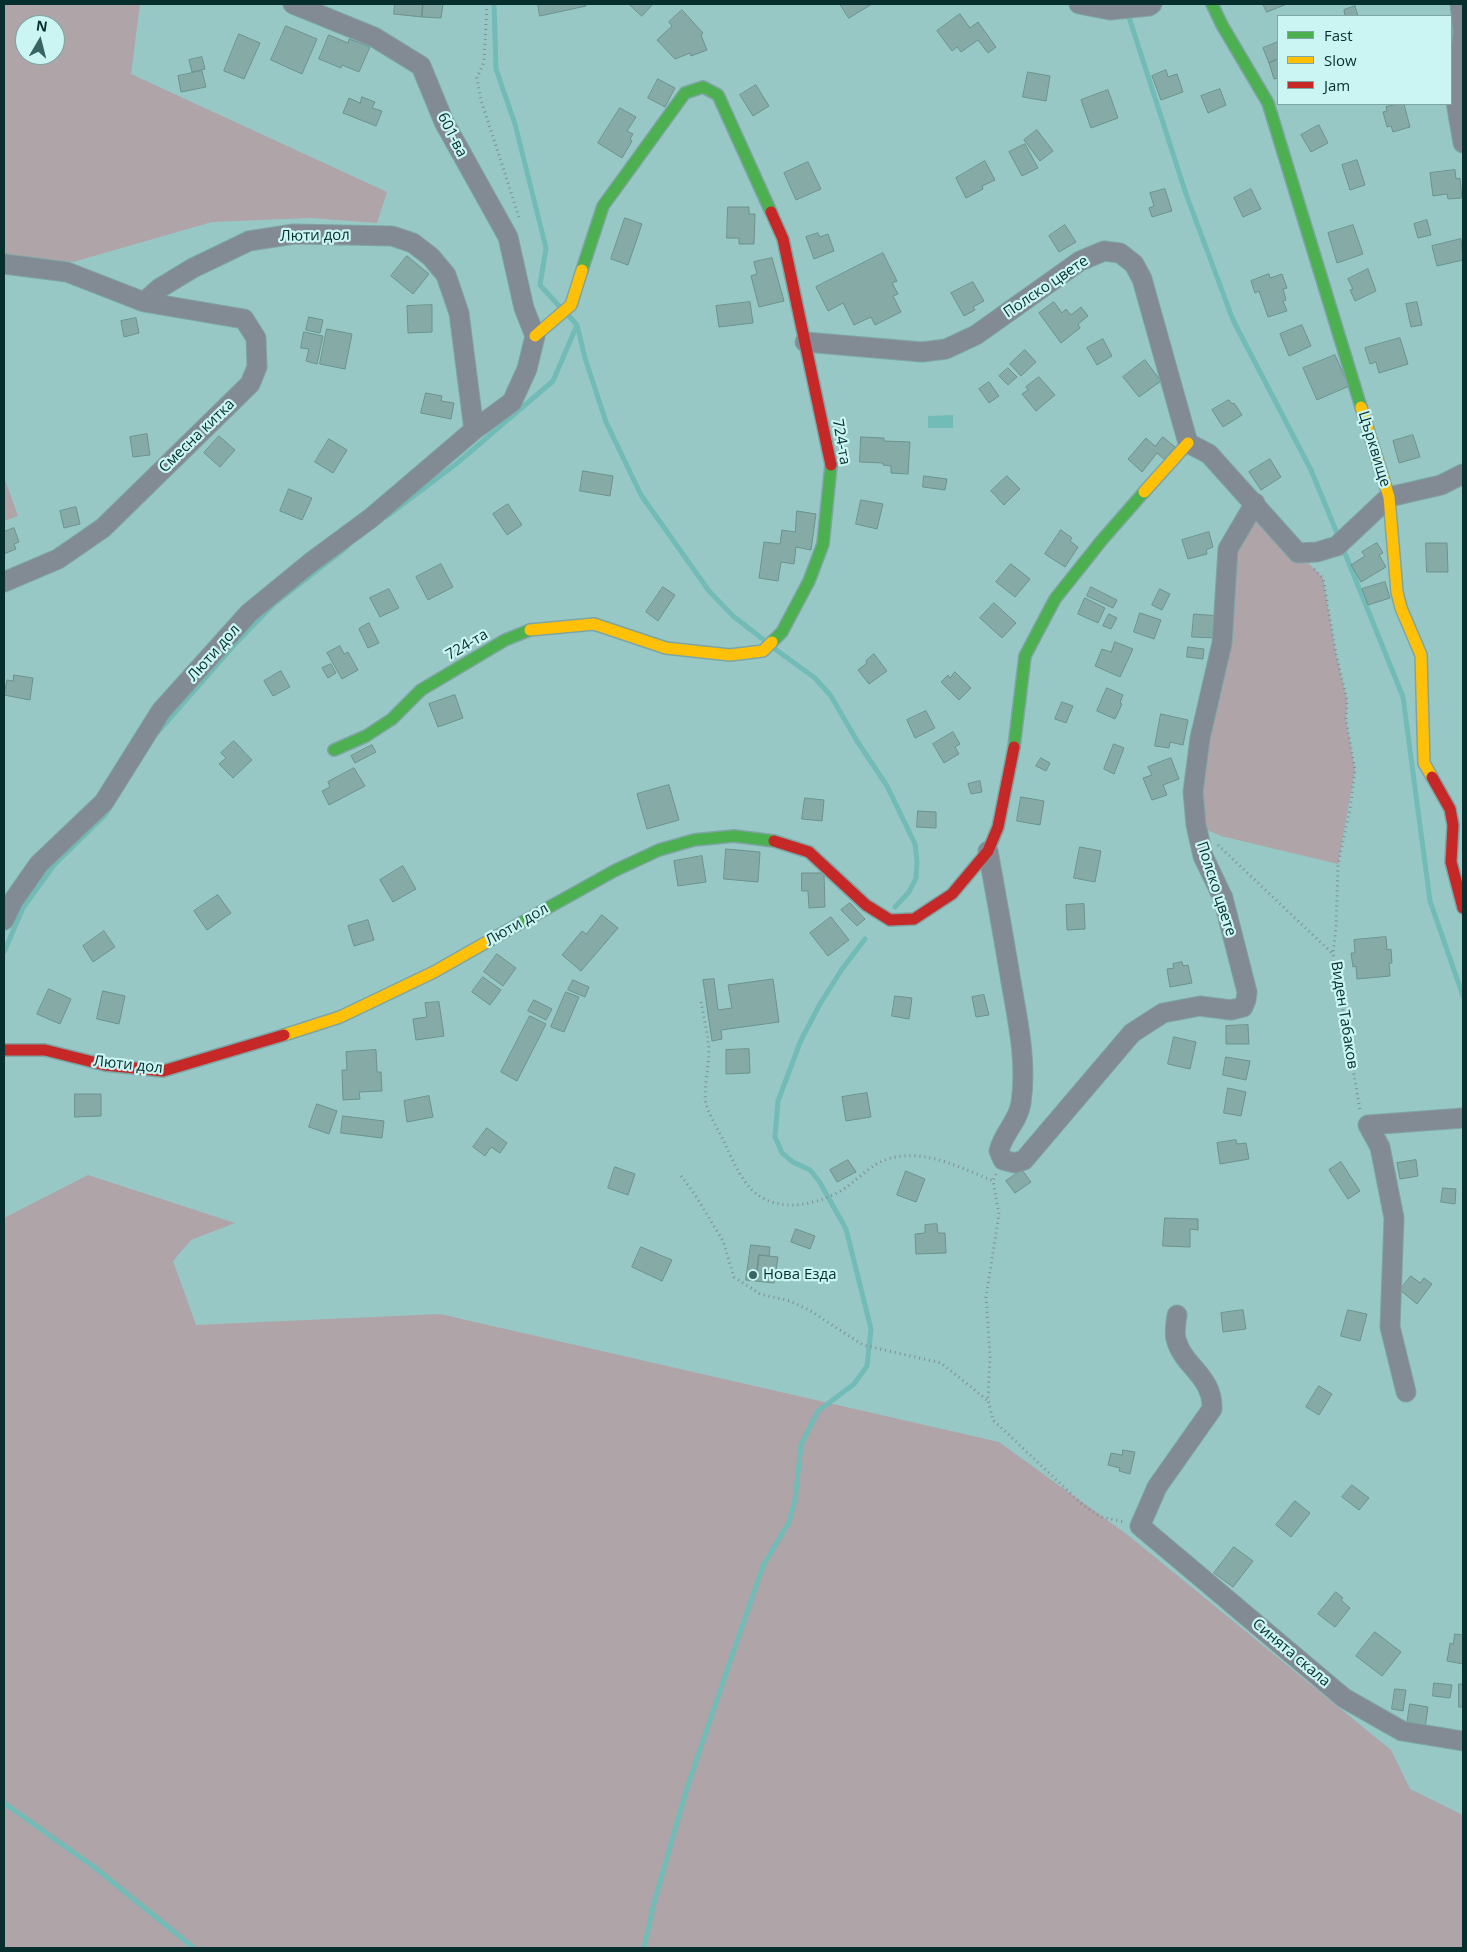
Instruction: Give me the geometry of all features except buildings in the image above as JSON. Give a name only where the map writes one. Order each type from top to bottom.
[{"type":"street","name":"601-ва","points":[[293,4],[374,37],[421,66],[444,122],[508,237],[524,308],[535,336]]},
{"type":"street","points":[[1079,4],[1110,10],[1149,6],[1152,4]]},
{"type":"street","name":"Църквище","points":[[1212,4],[1222,25],[1268,103],[1389,497],[1401,608],[1421,655],[1424,763],[1450,809],[1453,825],[1451,862],[1463,908]]},
{"type":"street","points":[[1460,4],[1463,32],[1456,102],[1463,143]]},
{"type":"street","name":"724-та","points":[[334,750],[366,736],[392,719],[421,690],[505,640],[534,628],[594,624],[666,648],[730,655],[763,650],[782,632],[810,581],[823,544],[832,468],[783,239],[740,139],[718,95],[703,87],[685,93],[603,206],[571,306],[535,336]]},
{"type":"street","name":"Люти дол","points":[[144,302],[160,288],[193,268],[249,241],[294,234],[392,236],[413,243],[432,257],[446,275],[459,313],[474,430]]},
{"type":"street","name":"Полско цвете","points":[[806,342],[922,352],[946,349],[976,335],[1080,260],[1104,251],[1120,254],[1134,264],[1142,279],[1188,443]]},
{"type":"street","points":[[4,264],[67,272],[144,302]]},
{"type":"street","name":"Смесна китка","points":[[4,582],[58,559],[103,528],[250,384],[257,367],[256,338],[244,319],[144,302]]},
{"type":"street","name":"Люти дол","points":[[4,920],[13,901],[39,864],[104,802],[161,711],[249,613],[310,563],[371,518],[474,430],[512,402],[527,370],[535,336]]},
{"type":"street","points":[[1003,1160],[1000,1156],[1000,1144],[1014,1123],[1021,1105],[1023,1061],[1019,1026],[988,851],[998,827],[1014,747],[1026,656],[1056,599],[1102,540],[1188,443],[1209,454],[1298,553],[1317,552],[1337,546],[1389,497],[1441,485],[1463,474]]},
{"type":"street","name":"Полско цвете","points":[[1003,1160],[1014,1163],[1024,1160],[1132,1033],[1163,1013],[1200,1006],[1231,1010],[1242,1007],[1246,1000],[1246,992],[1223,898],[1203,856],[1196,825],[1194,792],[1200,738],[1222,643],[1228,549],[1255,503]]},
{"type":"street","name":"Люти дол","points":[[4,1050],[45,1050],[105,1065],[163,1071],[281,1036],[340,1017],[357,1009],[434,972],[614,871],[659,850],[694,840],[734,836],[773,841],[809,852],[866,906],[890,920],[914,919],[952,894],[988,851]]},
{"type":"street","points":[[1406,1392],[1390,1327],[1394,1218],[1380,1147],[1368,1125],[1463,1118]]},
{"type":"street","points":[[1140,1526],[1157,1487],[1212,1410],[1212,1396],[1207,1384],[1179,1348],[1175,1336],[1177,1315]]},
{"type":"street","name":"Синята скала","points":[[1140,1526],[1344,1698],[1402,1731],[1463,1741]]},
{"type":"path","points":[[487,4],[484,62],[476,78],[481,100],[519,218]]},
{"type":"path","name":"Виден Табаков","points":[[1298,553],[1323,578],[1336,654],[1347,700],[1346,720],[1355,770],[1350,808],[1338,864],[1333,954],[1360,1115],[1368,1125]]},
{"type":"path","points":[[1196,825],[1333,954]]},
{"type":"path","points":[[701,1002],[709,1051],[706,1102],[737,1169],[752,1190],[766,1201],[786,1205],[806,1205],[839,1192],[875,1165],[891,1158],[912,1156],[946,1162],[993,1181]]},
{"type":"path","points":[[1003,1160],[993,1181],[999,1214],[986,1297],[990,1357],[988,1400],[993,1420],[1083,1505],[1101,1517],[1140,1526]]},
{"type":"path","points":[[681,1176],[694,1193],[722,1241],[734,1277],[760,1294],[796,1304],[863,1345],[942,1363],[988,1400]]},
{"type":"shaded area","points":[[4,4],[140,4],[131,74],[387,192],[377,223],[311,218],[212,222],[73,262],[4,254]]},
{"type":"shaded area","points":[[4,477],[18,516],[4,521]]},
{"type":"shaded area","points":[[1255,503],[1281,535],[1323,578],[1336,654],[1347,700],[1346,720],[1355,770],[1338,864],[1221,836],[1196,825],[1228,549]]},
{"type":"shaded area","points":[[88,1175],[235,1223],[191,1240],[173,1261],[196,1325],[440,1314],[999,1442],[1129,1536],[1391,1750],[1410,1789],[1463,1815],[1463,1948],[4,1948],[4,1218]]},
{"type":"water","points":[[953,415],[953,428],[928,428],[928,416]]},
{"type":"waterway","points":[[494,4],[496,69],[515,124],[546,248],[540,285],[559,306]]},
{"type":"waterway","points":[[1127,11],[1186,194],[1233,320],[1311,470],[1339,538]]},
{"type":"waterway","points":[[386,517],[456,464],[553,381],[577,325],[569,316]]},
{"type":"waterway","points":[[577,325],[585,358],[606,422],[641,495],[709,591],[733,616],[764,640]]},
{"type":"waterway","points":[[1342,546],[1403,697],[1430,901],[1463,996]]},
{"type":"waterway","points":[[157,733],[235,644],[275,603],[347,547]]},
{"type":"waterway","points":[[775,649],[815,678],[831,696],[857,741],[887,786],[915,844],[916,878],[909,892],[895,907]]},
{"type":"waterway","points":[[4,952],[23,908],[54,865],[105,815],[110,807]]},
{"type":"waterway","points":[[644,1948],[654,1903],[687,1788],[763,1566],[789,1522],[795,1500],[801,1445],[818,1411],[854,1384],[867,1366],[871,1329],[846,1229],[819,1181],[810,1170],[793,1162],[782,1153],[775,1137],[778,1101],[801,1040],[820,1004],[842,969],[865,939]]},
{"type":"waterway","points":[[4,1803],[94,1867],[194,1948]]},
{"type":"traffic: fast","points":[[1212,4],[1222,25],[1268,103],[1361,407]]},
{"type":"traffic: fast","points":[[582,270],[603,206],[685,93],[703,87],[718,95],[771,212]]},
{"type":"traffic: fast","points":[[772,642],[782,632],[809,581],[823,544],[831,465]]},
{"type":"traffic: fast","points":[[1014,747],[1025,656],[1055,599],[1102,540],[1144,492]]},
{"type":"traffic: fast","points":[[334,750],[366,736],[392,719],[421,690],[505,640],[530,630]]},
{"type":"traffic: fast","points":[[492,939],[614,871],[659,850],[694,840],[734,836],[774,841]]},
{"type":"traffic: slow","points":[[535,336],[571,305],[582,270]]},
{"type":"traffic: slow","points":[[1361,407],[1389,497],[1397,592],[1401,608],[1421,655],[1424,763],[1432,777]]},
{"type":"traffic: slow","points":[[1144,492],[1188,443]]},
{"type":"traffic: slow","points":[[530,630],[594,624],[666,648],[730,655],[763,651],[772,642]]},
{"type":"traffic: slow","points":[[284,1035],[340,1017],[434,972],[492,939]]},
{"type":"traffic: jam","points":[[771,212],[783,239],[831,465]]},
{"type":"traffic: jam","points":[[774,841],[809,852],[866,905],[890,920],[914,919],[952,894],[988,851],[998,827],[1014,747]]},
{"type":"traffic: jam","points":[[1432,777],[1450,809],[1453,825],[1451,862],[1463,908]]},
{"type":"traffic: jam","points":[[4,1050],[45,1050],[105,1065],[163,1071],[284,1035]]},
{"type":"place","name":"Нова Езда","points":[[753,1275]]}]
